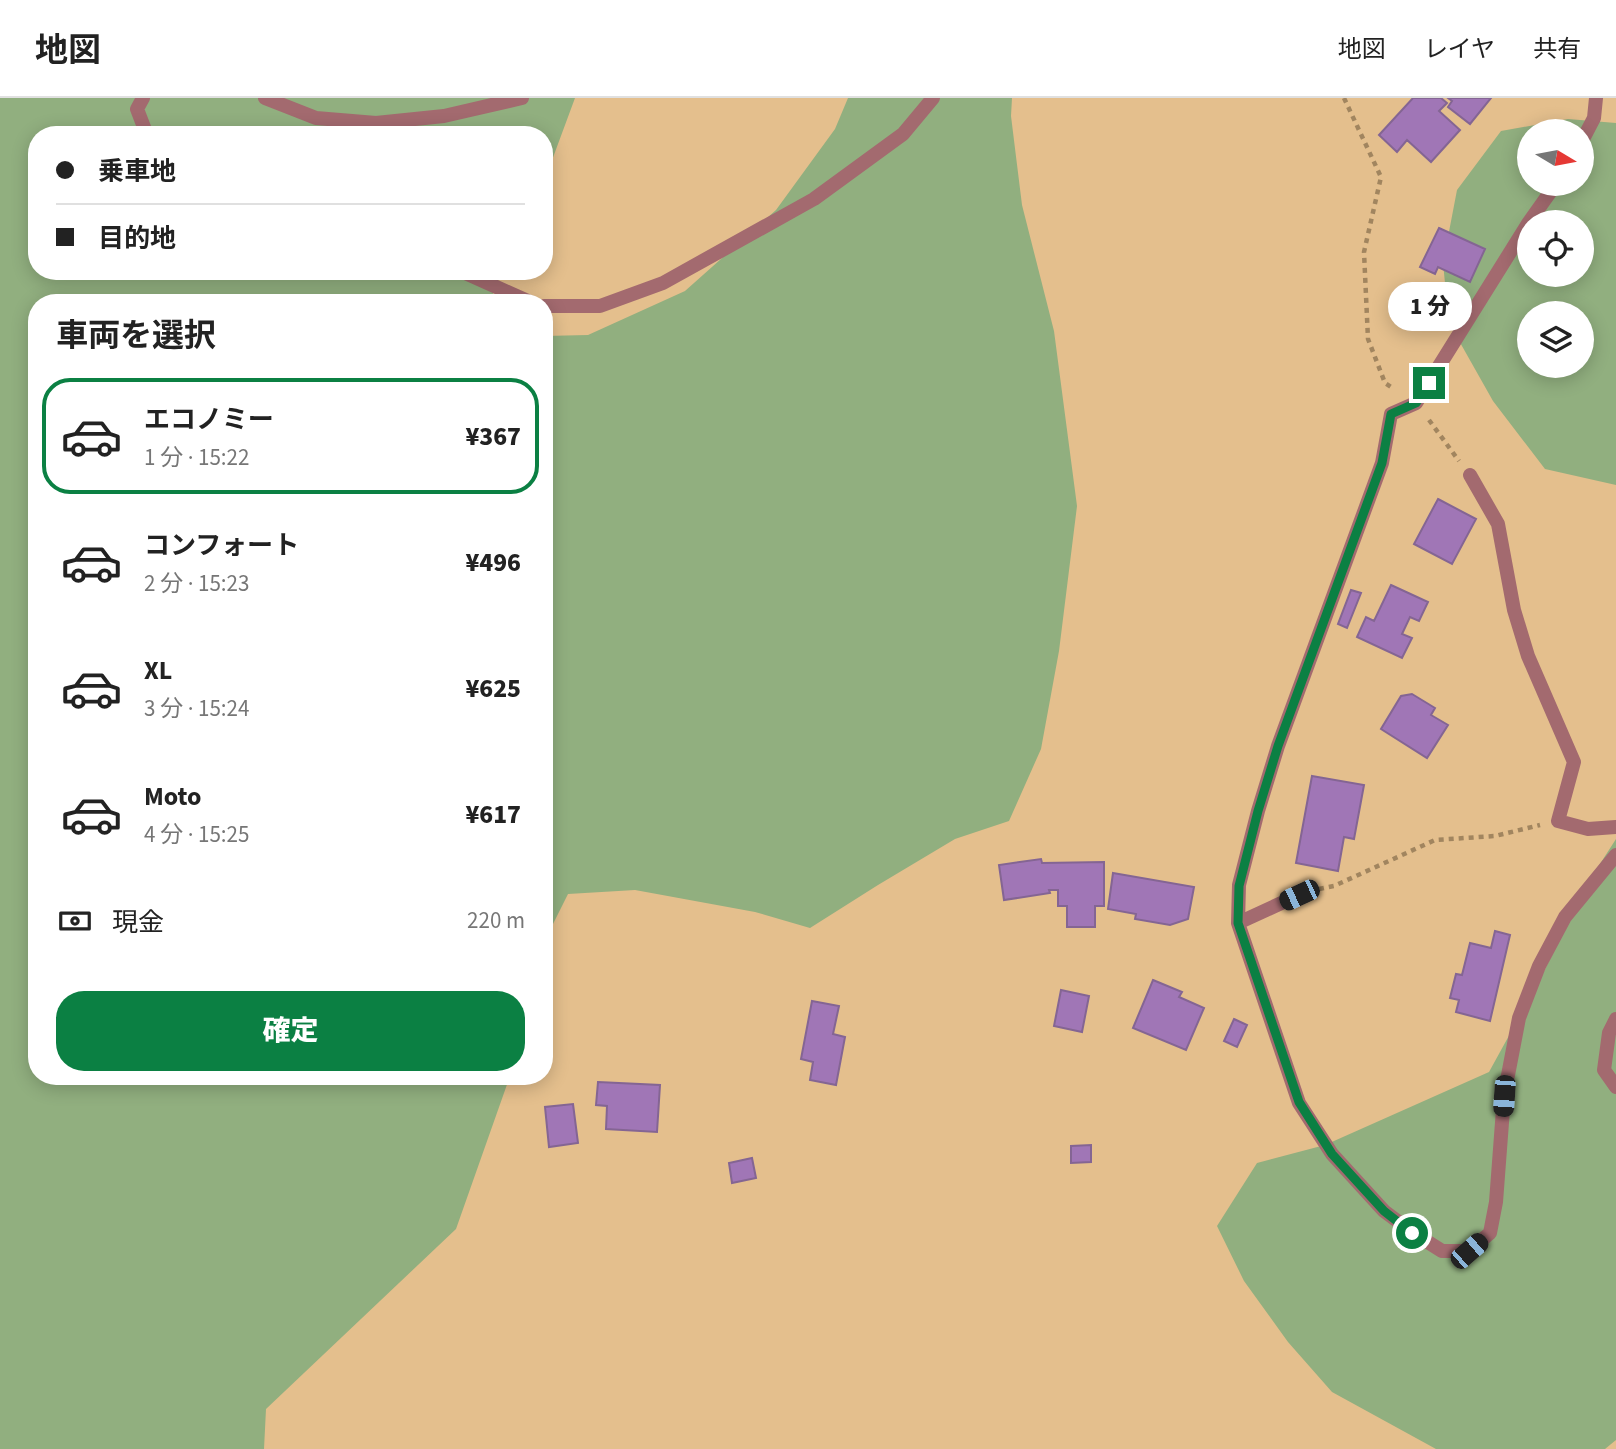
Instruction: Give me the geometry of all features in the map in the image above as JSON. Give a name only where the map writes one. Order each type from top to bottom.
[{"type":"street","points":[[143,98],[137,109],[143,126]]},
{"type":"street","points":[[265,98],[316,118],[376,123],[444,116],[522,98]]},
{"type":"street","points":[[553,306],[600,306],[663,283],[814,199],[903,134],[933,98]]},
{"type":"street","points":[[1593,119],[1597,98]]},
{"type":"street","points":[[1548,196],[1416,403],[1391,414],[1382,463],[1282,735],[1258,811],[1239,886],[1238,923],[1299,1102],[1332,1154],[1384,1211],[1412,1233],[1442,1251],[1469,1251],[1490,1233],[1496,1202],[1504,1096],[1519,1018],[1539,966],[1565,917],[1616,855]]},
{"type":"street","points":[[481,280],[512,294]]},
{"type":"street","points":[[1470,475],[1498,524],[1514,610],[1528,656],[1574,762],[1558,821],[1588,829],[1616,827]]},
{"type":"street","points":[[1238,923],[1299,895]]},
{"type":"street","points":[[1616,1019],[1609,1033],[1604,1070],[1616,1087]]},
{"type":"path","points":[[1344,98],[1381,177],[1364,251],[1368,339],[1385,383],[1416,403],[1470,475]]},
{"type":"path","points":[[1299,895],[1334,886],[1435,840],[1495,836],[1558,821]]},
{"type":"green space","points":[[0,98],[575,98],[553,157],[553,126],[28,126],[28,280],[496,280],[493,294],[28,294],[28,1085],[507,1085],[456,1229],[266,1409],[264,1449],[0,1449]]},
{"type":"green space","points":[[848,98],[1012,98],[1011,116],[1022,205],[1054,331],[1077,506],[1059,651],[1041,749],[1009,821],[955,839],[810,928],[755,912],[635,890],[568,894],[553,924],[553,336],[588,335],[685,291],[776,210],[835,129]]},
{"type":"green space","points":[[1594,121],[1616,123],[1616,485],[1545,469],[1493,401],[1449,323],[1443,263],[1457,190],[1501,131],[1517,128],[1517,196],[1594,196]]},
{"type":"green space","points":[[1616,839],[1616,1440],[1605,1449],[1436,1449],[1332,1392],[1288,1342],[1244,1281],[1217,1226],[1257,1163],[1325,1145],[1489,1072],[1589,881]]},
{"type":"building","points":[[1413,98],[1441,98],[1447,103],[1439,111],[1460,130],[1431,162],[1407,140],[1397,152],[1379,135]]},
{"type":"building","points":[[1448,98],[1491,98],[1470,124],[1448,107],[1452,101]]},
{"type":"building","points":[[1439,228],[1485,249],[1470,282],[1438,267],[1435,274],[1420,267]]},
{"type":"building","points":[[1438,499],[1476,519],[1452,564],[1414,544]]},
{"type":"building","points":[[1391,585],[1428,602],[1419,621],[1410,617],[1402,634],[1412,638],[1402,658],[1357,637],[1366,617],[1374,621]]},
{"type":"building","points":[[1351,590],[1361,593],[1347,628],[1338,624]]},
{"type":"building","points":[[1412,694],[1435,708],[1431,715],[1448,725],[1427,758],[1381,729],[1401,696]]},
{"type":"building","points":[[1312,776],[1364,785],[1354,839],[1344,837],[1338,871],[1296,863]]},
{"type":"building","points":[[1041,859],[1042,863],[1104,862],[1104,906],[1095,906],[1095,927],[1067,927],[1067,906],[1058,906],[1058,890],[1004,900],[999,865]]},
{"type":"building","points":[[1113,873],[1194,887],[1188,919],[1170,925],[1135,919],[1136,914],[1108,909]]},
{"type":"building","points":[[1495,931],[1510,935],[1490,1021],[1456,1012],[1459,1000],[1450,998],[1456,974],[1462,975],[1470,943],[1491,948]]},
{"type":"building","points":[[1153,980],[1182,992],[1179,997],[1204,1008],[1186,1050],[1133,1028]]},
{"type":"building","points":[[1061,990],[1089,996],[1082,1032],[1054,1026]]},
{"type":"building","points":[[812,1001],[839,1006],[833,1034],[845,1037],[836,1085],[810,1080],[813,1062],[801,1059]]},
{"type":"building","points":[[1234,1019],[1247,1025],[1237,1047],[1224,1041]]},
{"type":"building","points":[[598,1082],[660,1085],[657,1132],[606,1129],[607,1106],[596,1105]]},
{"type":"building","points":[[573,1104],[578,1143],[549,1147],[545,1107]]},
{"type":"building","points":[[1091,1145],[1091,1162],[1071,1163],[1071,1146]]},
{"type":"building","points":[[752,1158],[756,1178],[732,1183],[729,1163]]},
{"type":"route","points":[[1412,1233],[1384,1211],[1332,1154],[1299,1102],[1238,923],[1239,886],[1258,811],[1278,746],[1382,463],[1391,414],[1416,403],[1429,383]]}]
